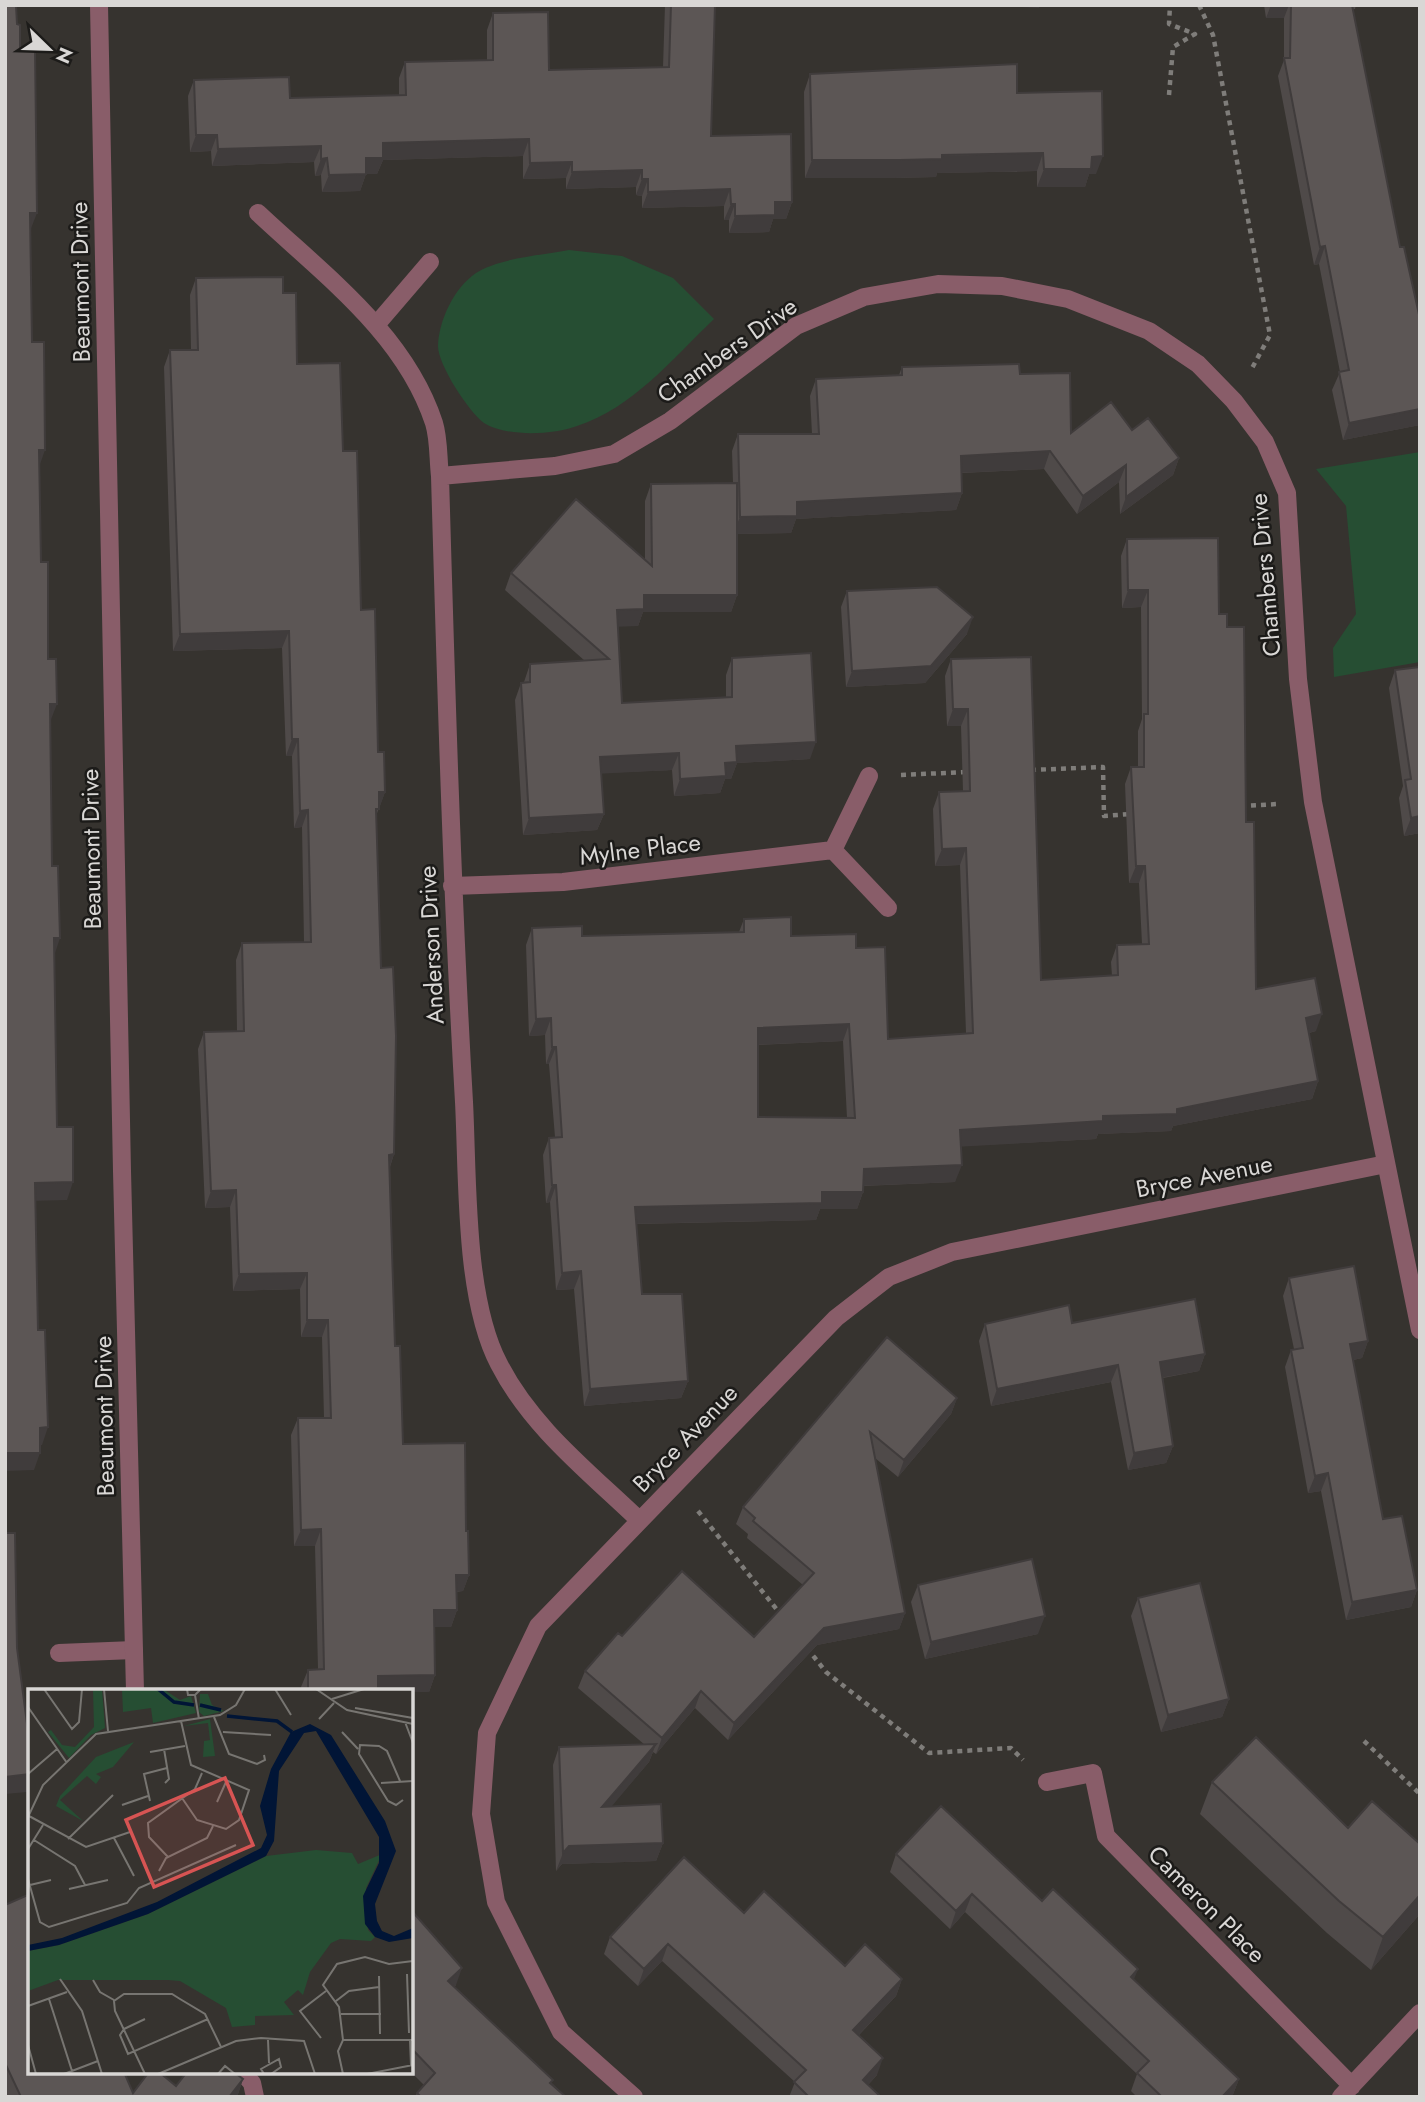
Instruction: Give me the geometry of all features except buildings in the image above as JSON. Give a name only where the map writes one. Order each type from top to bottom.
[{"type":"street","name":"Beaumont Drive","points":[[99,5],[135,1689]]},
{"type":"street","name":"Anderson Drive","points":[[258,213],[376,325],[401,354],[434,424],[440,476],[452,886],[472,1247],[481,1313],[498,1363],[534,1419],[639,1520]]},
{"type":"street","points":[[376,325],[430,262]]},
{"type":"street","name":"Chambers Drive","points":[[440,476],[555,466],[614,454],[670,421],[796,326],[864,297],[938,284],[1003,286],[1068,299],[1149,331],[1198,365],[1234,401],[1265,442],[1287,493],[1298,679],[1313,802],[1420,1330]]},
{"type":"street","points":[[869,776],[833,850],[888,908]]},
{"type":"street","name":"Mylne Place","points":[[452,886],[563,883],[833,850]]},
{"type":"street","name":"Bryce Avenue","points":[[634,2097],[561,2032],[496,1902],[481,1814],[487,1732],[538,1626],[836,1318],[889,1278],[952,1252],[1386,1164]]},
{"type":"street","points":[[59,1653],[134,1650]]},
{"type":"street","name":"Cameron Place","points":[[1047,1782],[1093,1773],[1105,1836],[1346,2091]]},
{"type":"street","points":[[1346,2091],[1420,2013]]},
{"type":"street","points":[[244,2074],[253,2083],[255,2097]]},
{"type":"path","points":[[1169,95],[1173,47],[1195,34],[1169,24],[1170,5]]},
{"type":"path","points":[[1199,5],[1213,36],[1270,335],[1234,401]]},
{"type":"path","points":[[1020,770],[1103,767],[1104,816],[1132,814]]},
{"type":"path","points":[[869,776],[979,772]]},
{"type":"path","points":[[1230,807],[1313,802]]},
{"type":"path","points":[[676,1482],[784,1619]]},
{"type":"path","points":[[801,1640],[826,1672],[929,1753],[1011,1748],[1047,1782]]},
{"type":"path","points":[[1364,1741],[1420,1794]]},
{"type":"green space","points":[[569,250],[622,256],[673,278],[714,319],[634,395],[597,418],[567,429],[543,433],[493,428],[470,409],[455,388],[439,354],[441,326],[449,305],[468,279],[486,268],[509,260]]},
{"type":"green space","points":[[1420,452],[1420,662],[1334,677],[1333,648],[1356,614],[1346,506],[1316,469]]}]
